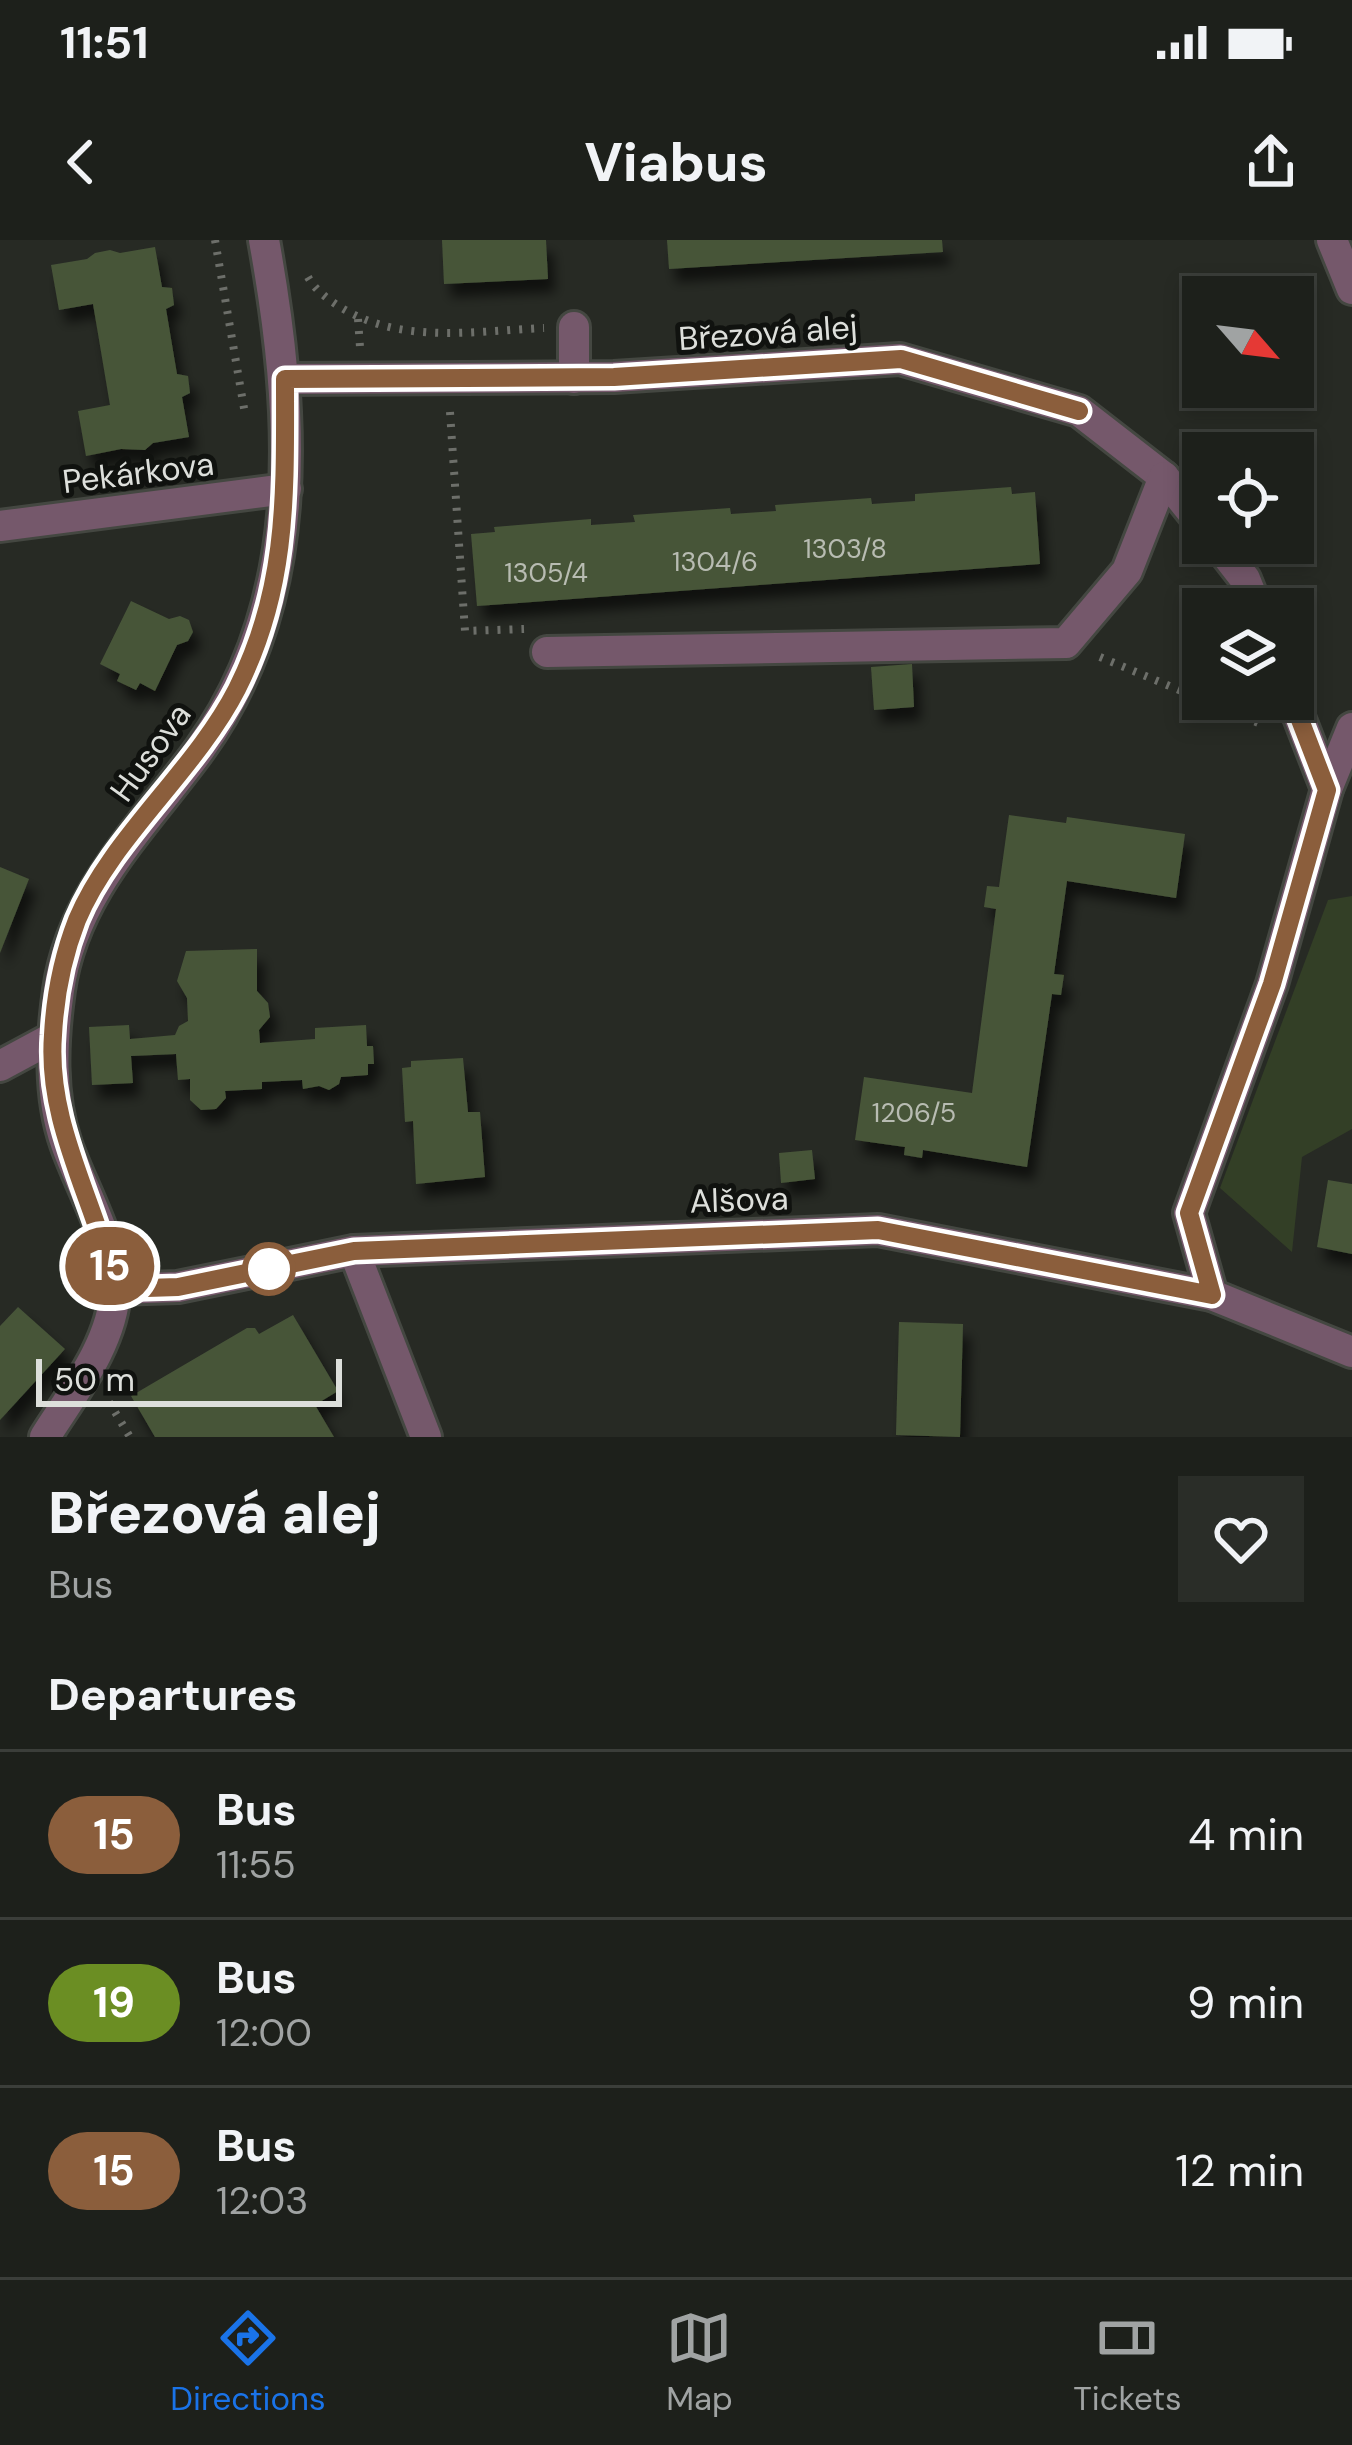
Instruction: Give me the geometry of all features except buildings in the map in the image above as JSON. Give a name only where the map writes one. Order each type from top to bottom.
[{"type":"street","name":"Husova","points":[[115,1289],[107,1250],[63,1138],[52,1038],[62,972],[78,918],[114,859],[201,747],[236,692],[259,639],[280,556],[286,489],[285,379],[264,240]]},
{"type":"street","points":[[1332,240],[1352,289]]},
{"type":"street","points":[[574,327],[574,378]]},
{"type":"street","name":"Březová alej","points":[[285,379],[574,378],[901,359],[1079,411],[1164,477],[1182,500]]},
{"type":"street","points":[[547,652],[1066,643],[1127,571],[1164,477]]},
{"type":"street","name":"Pekárkova","points":[[0,526],[286,489]]},
{"type":"street","points":[[1300,720],[1327,790]]},
{"type":"street","points":[[1212,1295],[1189,1213],[1272,984],[1327,790],[1352,728]]},
{"type":"street","points":[[0,1066],[52,1038]]},
{"type":"street","name":"Alšova","points":[[115,1289],[178,1287],[354,1251],[878,1230],[1212,1295],[1352,1352]]},
{"type":"street","points":[[354,1251],[427,1437]]},
{"type":"street","points":[[45,1437],[92,1360],[107,1328],[115,1289]]},
{"type":"path","points":[[215,240],[245,416]]},
{"type":"path","points":[[305,261],[309,282],[327,298],[358,319],[391,331],[574,327]]},
{"type":"path","points":[[448,380],[465,631],[523,628],[547,652]]},
{"type":"path","points":[[1066,643],[1309,743]]},
{"type":"green space","points":[[1352,896],[1352,1129],[1302,1157],[1292,1252],[1220,1188],[1328,900]]},
{"type":"bus line","name":"15","points":[[1079,411],[901,359],[614,377],[285,379],[286,489],[280,556],[259,639],[236,692],[201,747],[114,859],[78,918],[62,972],[52,1038],[63,1138],[107,1250],[115,1289],[178,1287],[354,1251],[878,1230],[1212,1295],[1189,1213],[1272,984],[1327,790],[1300,720]]}]
